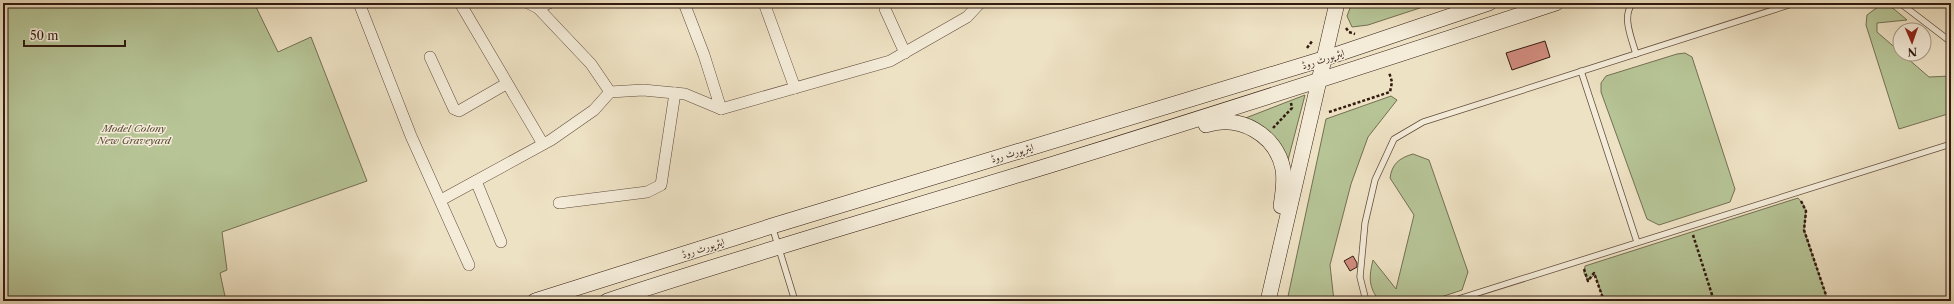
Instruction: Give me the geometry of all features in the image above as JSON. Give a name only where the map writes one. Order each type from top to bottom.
[{"type":"main road","points":[[1269,300],[1337,3]]},
{"type":"main road","name":"ایئرپورٹ روڈ","points":[[535,301],[772,226],[1323,59],[1489,3]]},
{"type":"main road","name":"ایئرپورٹ روڈ","points":[[607,301],[777,246],[1058,163],[1152,132],[1318,82],[1556,3]]},
{"type":"main road","points":[[1152,132],[1185,132],[1212,123],[1225,121],[1242,123],[1264,137],[1275,149],[1283,170],[1277,261]]},
{"type":"street","points":[[359,3],[411,136],[469,264]]},
{"type":"street","points":[[460,3],[506,84],[543,144]]},
{"type":"street","points":[[533,5],[549,3]]},
{"type":"street","points":[[684,3],[704,55],[721,109]]},
{"type":"street","points":[[764,3],[795,88]]},
{"type":"street","points":[[886,3],[885,9],[904,53]]},
{"type":"street","points":[[441,200],[543,144],[594,110],[610,92],[643,90],[685,94],[721,109],[890,61],[967,16],[980,3]]},
{"type":"street","points":[[533,5],[591,64],[610,92]]},
{"type":"street","points":[[430,56],[454,109],[459,112],[506,84]]},
{"type":"street","points":[[559,203],[648,192],[662,185],[675,93]]},
{"type":"street","points":[[476,181],[501,242]]},
{"type":"lane","points":[[1633,3],[1629,7],[1626,16],[1636,54]]},
{"type":"lane","points":[[1366,301],[1360,277],[1365,222],[1375,180],[1394,139],[1423,122],[1795,3]]},
{"type":"lane","points":[[1900,3],[1951,42]]},
{"type":"lane","points":[[1581,71],[1637,242]]},
{"type":"lane","points":[[1452,301],[1951,144]]},
{"type":"lane","points":[[772,226],[795,301]]},
{"type":"path","points":[[1305,50],[1314,39]]},
{"type":"path","points":[[1329,112],[1390,92],[1392,82],[1389,72]]},
{"type":"path","points":[[1273,128],[1292,108],[1298,109]]},
{"type":"path","points":[[1798,198],[1806,211],[1804,230],[1828,301]]},
{"type":"path","points":[[1690,226],[1714,301]]},
{"type":"path","points":[[1585,266],[1584,273],[1586,278],[1588,281],[1594,273],[1604,301]]},
{"type":"green space","name":"Model Colony New Graveyard","points":[[3,3],[263,3],[256,7],[278,52],[311,37],[367,181],[222,232],[227,270],[220,273],[226,301],[3,301]]},
{"type":"green space","points":[[1352,3],[1435,3],[1368,25],[1352,27],[1347,16]]},
{"type":"green space","points":[[1886,5],[1894,9],[1907,20],[1877,23],[1877,32],[1892,45],[1892,62],[1912,62],[1929,77],[1951,76],[1951,113],[1899,129],[1866,25],[1867,15],[1879,6]]},
{"type":"green space","points":[[1685,53],[1692,57],[1735,189],[1730,202],[1659,225],[1647,219],[1601,92],[1601,83],[1606,76],[1677,54]]},
{"type":"green space","points":[[1305,95],[1288,160],[1276,141],[1243,119]]},
{"type":"green space","points":[[1391,96],[1397,100],[1368,137],[1351,184],[1330,265],[1334,301],[1287,301],[1326,119]]},
{"type":"green space","points":[[1413,154],[1429,160],[1468,272],[1462,290],[1429,301],[1380,301],[1373,291],[1370,282],[1373,260],[1396,289],[1414,215],[1390,178],[1391,173],[1397,162],[1404,157]]},
{"type":"green space","points":[[1798,198],[1806,211],[1804,230],[1828,301],[1604,301],[1595,274],[1588,281],[1584,273],[1585,266]]},
{"type":"building","points":[[1545,41],[1550,57],[1512,70],[1506,53]]},
{"type":"building","points":[[1353,256],[1357,263],[1357,267],[1350,271],[1344,261]]}]
